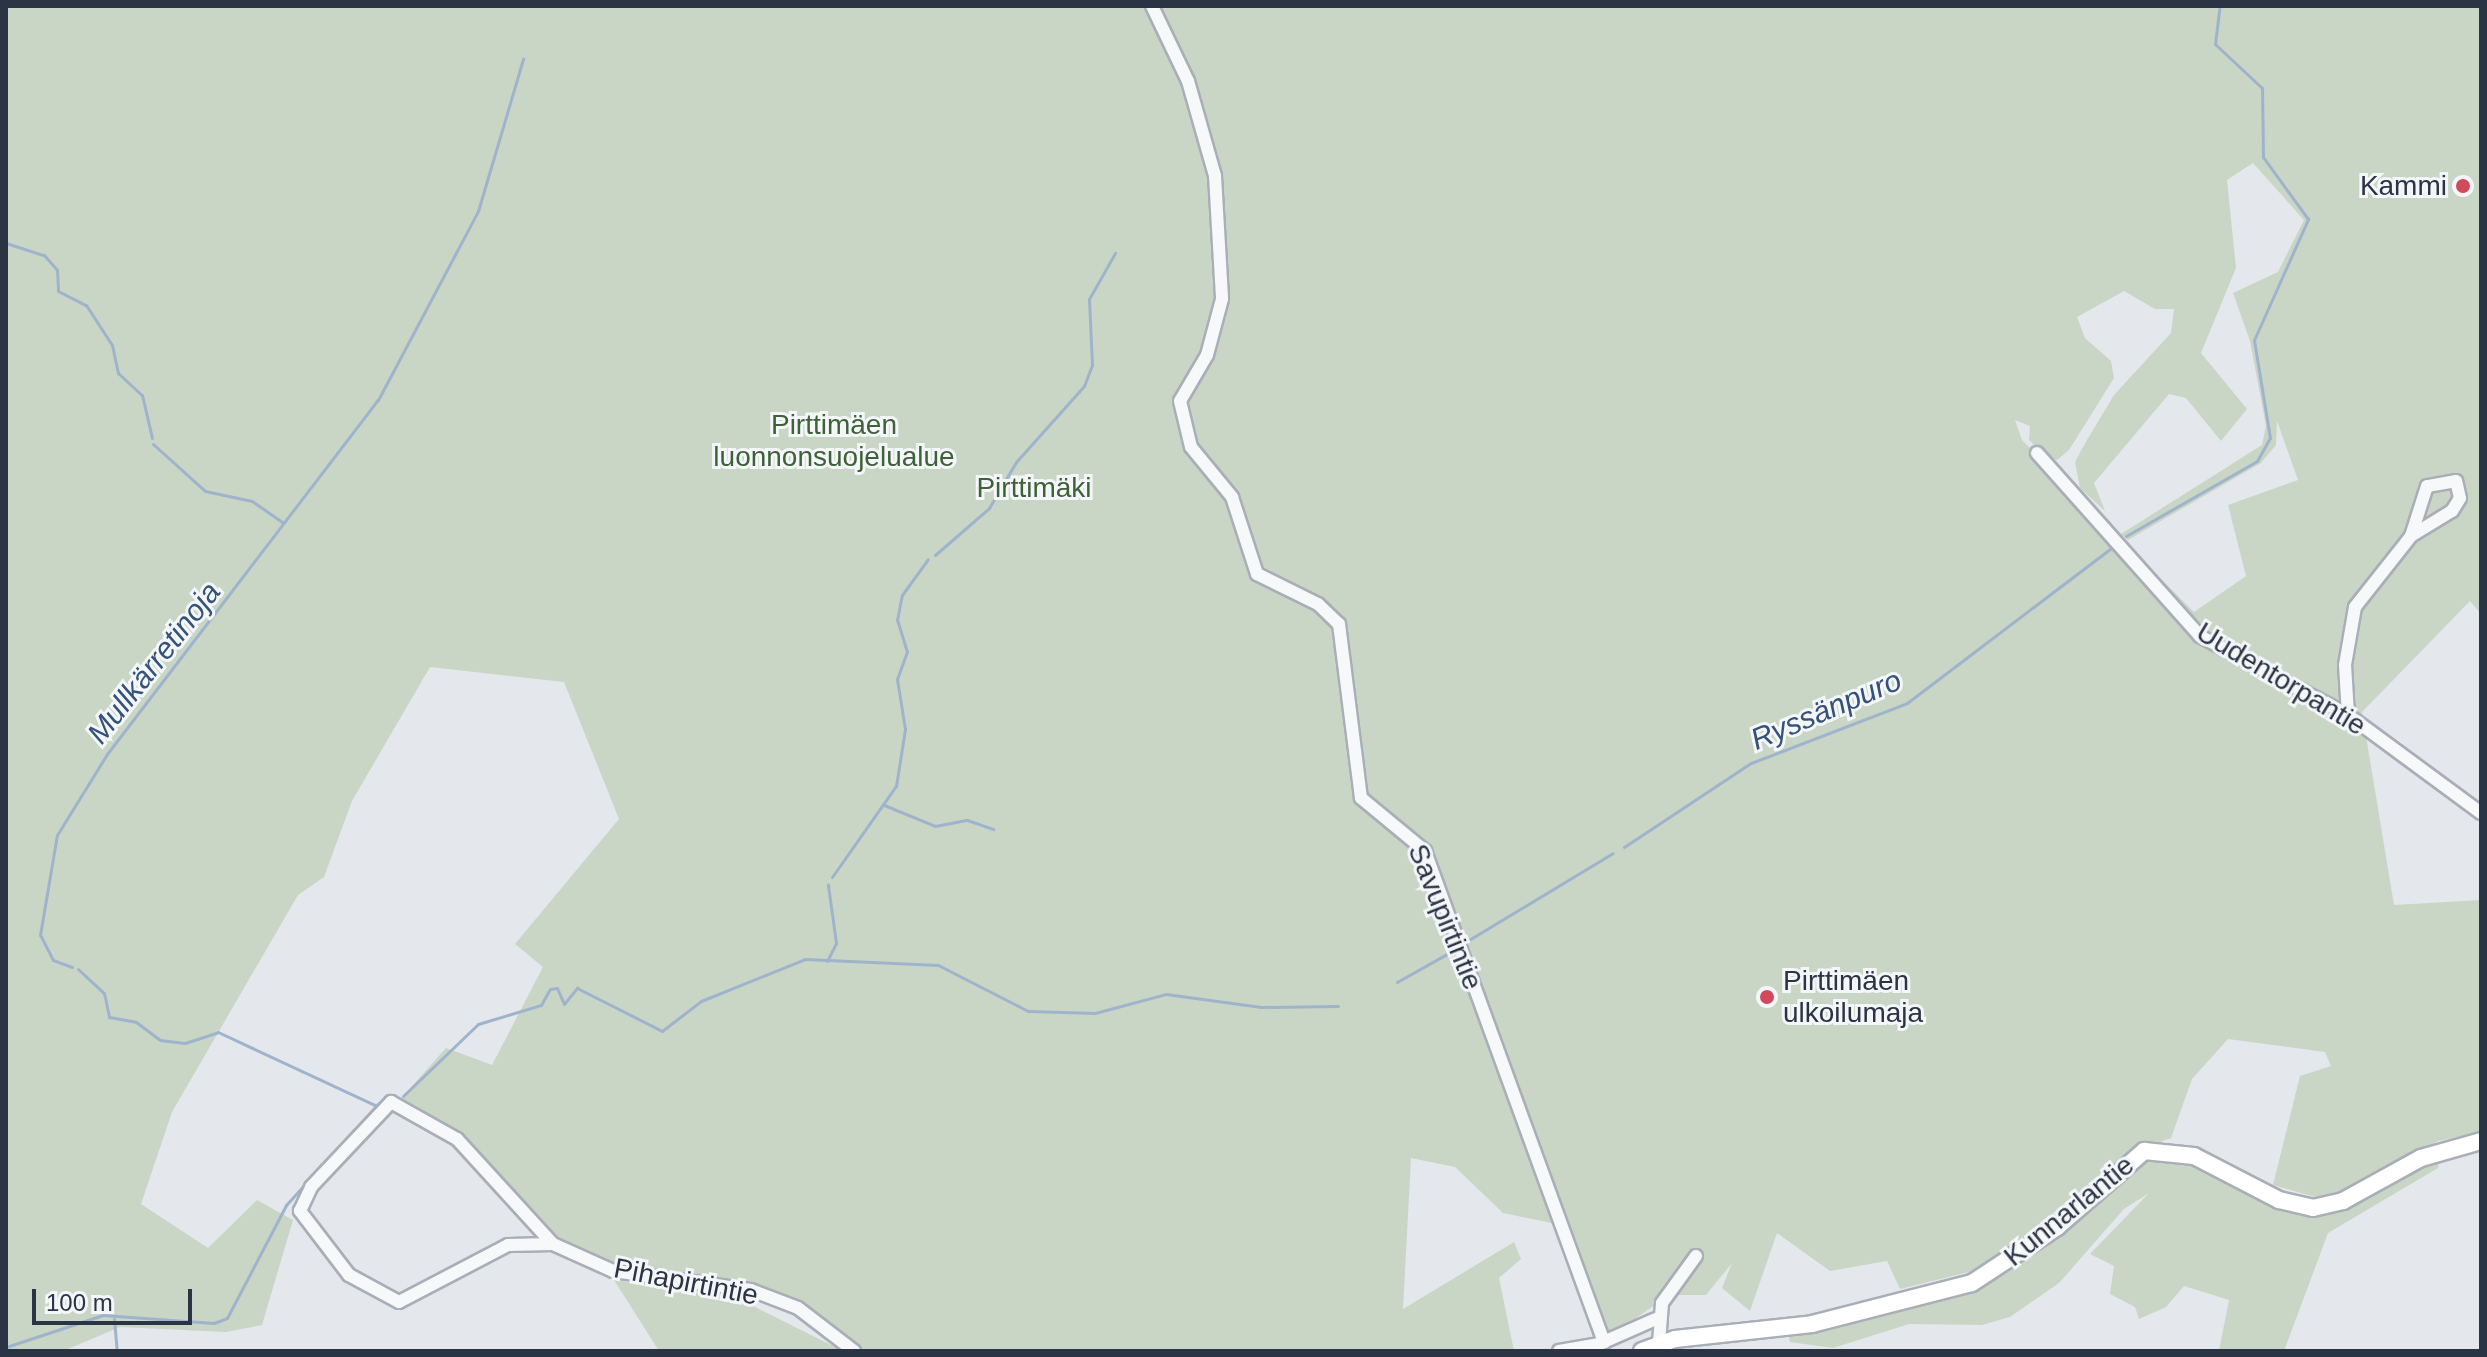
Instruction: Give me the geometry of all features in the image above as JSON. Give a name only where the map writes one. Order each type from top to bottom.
[{"type":"main road","name":"Kunnarlantie","points":[[1642,1351],[1659,1343],[1812,1324],[1972,1283],[2057,1227],[2144,1151],[2194,1156],[2279,1200],[2313,1208],[2343,1201],[2421,1158],[2481,1141]]},
{"type":"street","name":"Savupirtintie","points":[[1152,6],[1188,81],[1215,176],[1222,299],[1207,355],[1180,401],[1191,447],[1232,497],[1257,574],[1318,604],[1339,624],[1361,798],[1374,815],[1418,838],[1425,851],[1604,1342]]},
{"type":"street","name":"Uudentorpantie","points":[[2037,453],[2200,636],[2348,715],[2481,813]]},
{"type":"street","points":[[2348,715],[2345,665],[2355,607],[2411,536],[2452,511],[2460,498],[2456,481],[2427,486],[2411,536]]},
{"type":"street","name":"Pihapirtintie","points":[[553,1244],[508,1245],[399,1302],[349,1275],[300,1211],[311,1187],[391,1102],[457,1139],[553,1244],[613,1271],[751,1290],[798,1308],[854,1351]]},
{"type":"street","points":[[1559,1351],[1604,1342],[1656,1319],[1696,1256]]},
{"type":"street","points":[[1656,1319],[1659,1343]]},
{"type":"green space","name":"Pirttimäki","points":[[6,6],[2481,6],[2481,614],[2470,601],[2362,712],[2394,905],[2481,900],[2481,1132],[2438,1141],[2355,1187],[2319,1198],[2273,1185],[2300,1076],[2331,1066],[2325,1052],[2228,1039],[2192,1079],[2171,1138],[2128,1153],[1985,1268],[1900,1289],[1887,1261],[1830,1271],[1777,1233],[1750,1311],[1722,1288],[1732,1263],[1706,1295],[1669,1295],[1599,1344],[1552,1223],[1503,1213],[1455,1167],[1411,1158],[1403,1309],[1514,1242],[1521,1259],[1499,1278],[1514,1351],[861,1351],[806,1304],[763,1286],[616,1265],[556,1236],[461,1137],[398,1102],[446,1048],[492,1065],[543,967],[515,944],[619,819],[564,682],[430,667],[352,801],[324,877],[298,895],[172,1112],[141,1204],[208,1248],[257,1200],[293,1220],[262,1325],[226,1332],[120,1327],[63,1351],[6,1351]],"holes":[[[2253,163],[2304,220],[2278,272],[2233,293],[2250,341],[2266,426],[2262,445],[2121,534],[2128,540],[2261,463],[2276,445],[2277,421],[2298,480],[2228,505],[2246,576],[2194,612],[2022,440],[2015,420],[2030,426],[2029,440],[2047,457],[2057,460],[2069,450],[2114,378],[2111,361],[2085,338],[2077,317],[2124,291],[2155,309],[2174,309],[2171,333],[2114,395],[2084,445],[2075,462],[2080,488],[2105,511],[2094,483],[2169,394],[2186,398],[2221,441],[2247,409],[2201,353],[2236,268],[2227,180]]]},
{"type":"green space","points":[[2440,1155],[2438,1168],[2328,1233],[2284,1351],[2219,1351],[2229,1300],[2184,1286],[2166,1307],[2139,1319],[2135,1307],[2110,1294],[2114,1266],[2090,1254],[2149,1193],[2124,1209],[2059,1283],[2010,1317],[1982,1325],[1909,1324],[1833,1348],[1790,1342],[1788,1333],[1965,1290],[2143,1157],[2177,1156],[2310,1212]]},
{"type":"green space","points":[[614,1280],[733,1296],[843,1351],[659,1351]]},
{"type":"waterway","name":"Ryssänpuro","points":[[2126,536],[2257,461],[2270,438],[2254,340],[2308,219],[2263,157],[2262,88],[2215,44],[2220,6]]},
{"type":"waterway","name":"Mullkärretinoja","points":[[72,967],[53,960],[40,935],[57,835],[107,754],[378,400],[478,211],[523,59]]},
{"type":"waterway","name":"Mullkärretinoja","points":[[6,243],[44,255],[57,270],[58,291],[86,305],[112,345],[118,373],[142,395],[152,438]]},
{"type":"waterway","points":[[935,555],[989,508],[1016,462],[1084,386],[1092,365],[1089,299],[1115,253]]},
{"type":"waterway","name":"Mullkärretinoja","points":[[153,444],[205,491],[252,501],[283,523]]},
{"type":"waterway","name":"Ryssänpuro","points":[[1624,847],[1751,763],[1907,703],[2115,545]]},
{"type":"waterway","points":[[832,877],[896,786],[905,729],[897,679],[907,652],[897,620],[902,595],[928,559]]},
{"type":"waterway","points":[[884,805],[935,826],[967,820],[993,829]]},
{"type":"waterway","name":"Ryssänpuro","points":[[1467,941],[1613,853]]},
{"type":"waterway","points":[[827,961],[836,943],[828,885]]},
{"type":"waterway","name":"Ryssänpuro","points":[[1397,982],[1452,951]]},
{"type":"waterway","name":"Ryssänpuro","points":[[403,1096],[478,1024],[541,1005],[550,989],[557,988],[564,1004],[577,988],[662,1031],[701,1001],[805,959],[938,965],[1028,1011],[1095,1013],[1166,994],[1261,1007],[1338,1006]]},
{"type":"waterway","name":"Mullkärretinoja","points":[[78,969],[104,993],[109,1017],[136,1022],[160,1040],[185,1043],[218,1032],[377,1106]]},
{"type":"waterway","name":"Ryssänpuro","points":[[6,1347],[103,1315],[214,1323],[227,1318],[286,1205],[378,1104]]},
{"type":"waterway","points":[[114,1319],[117,1351]]},
{"type":"place","name":"Kammi","points":[[2463,186]]},
{"type":"place","name":"Pirttimäen ulkoilumaja","points":[[1767,997]]},
{"type":"park label","name":"Pirttimäen luonnonsuojelualue","points":[[834,441]]}]
